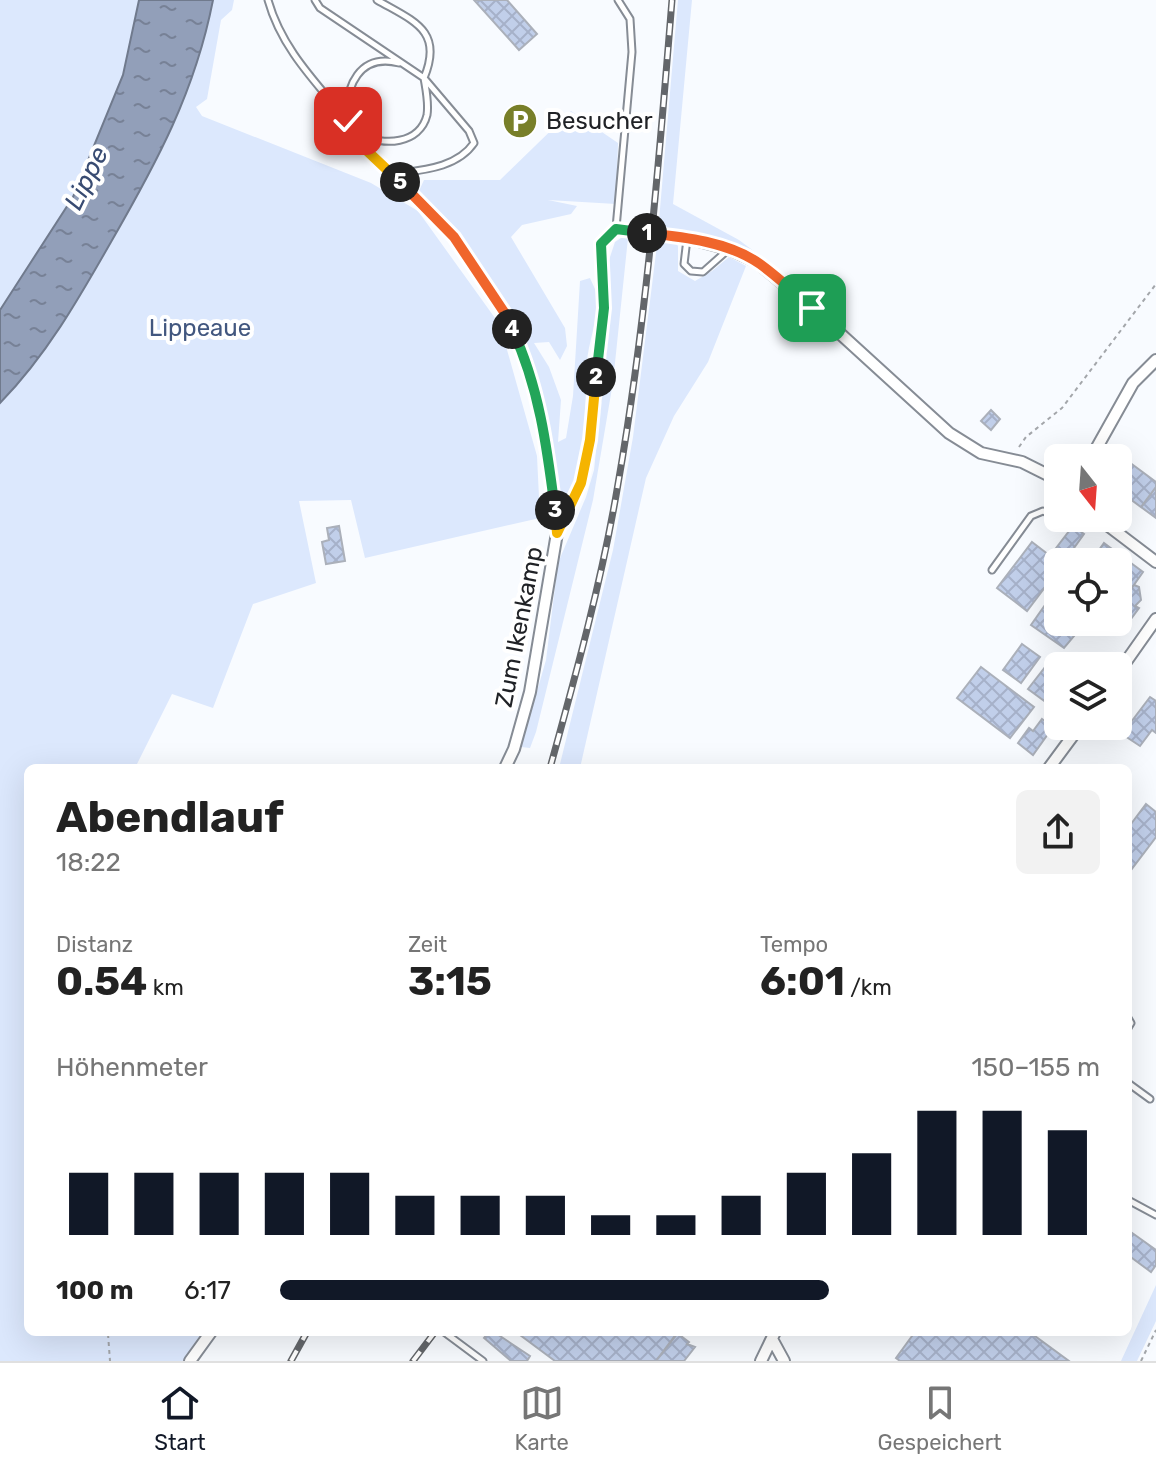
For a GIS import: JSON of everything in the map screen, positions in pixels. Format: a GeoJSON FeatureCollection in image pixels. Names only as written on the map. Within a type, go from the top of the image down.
{"type":"FeatureCollection","features":[{"type":"Feature","properties":{"kind":"street"},"geometry":{"type":"LineString","coordinates":[[622,230],[687,238],[729,249],[757,262],[949,433],[981,453],[1022,462],[1044,473]]}},
{"type":"Feature","properties":{"kind":"street","name":"Zum Ikenkamp"},"geometry":{"type":"LineString","coordinates":[[507,764],[530,692],[557,533],[581,483],[590,440],[604,308],[601,244],[622,230]]}},
{"type":"Feature","properties":{"kind":"street"},"geometry":{"type":"LineString","coordinates":[[1099,444],[1133,383],[1156,360]]}},
{"type":"Feature","properties":{"kind":"street"},"geometry":{"type":"LineString","coordinates":[[1116,532],[1156,562]]}},
{"type":"Feature","properties":{"kind":"street"},"geometry":{"type":"LineString","coordinates":[[1132,653],[1156,619]]}},
{"type":"Feature","properties":{"kind":"street"},"geometry":{"type":"LineString","coordinates":[[1052,764],[1070,740]]}},
{"type":"Feature","properties":{"kind":"street"},"geometry":{"type":"LineString","coordinates":[[190,1361],[208,1336]]}},
{"type":"Feature","properties":{"kind":"street"},"geometry":{"type":"LineString","coordinates":[[761,1361],[773,1336]]}},
{"type":"Feature","properties":{"kind":"street"},"geometry":{"type":"LineString","coordinates":[[773,1336],[784,1361]]}},
{"type":"Feature","properties":{"kind":"lane"},"geometry":{"type":"LineString","coordinates":[[268,0],[273,19],[298,64],[358,133],[363,147],[454,237],[504,312],[529,367],[542,418],[557,533]]}},
{"type":"Feature","properties":{"kind":"lane"},"geometry":{"type":"LineString","coordinates":[[315,0],[320,8],[424,78],[469,131],[474,143],[464,157],[431,168],[393,175]]}},
{"type":"Feature","properties":{"kind":"lane"},"geometry":{"type":"LineString","coordinates":[[358,133],[380,142],[399,141],[416,132],[426,117],[428,97],[424,78],[432,60],[423,27],[377,0]]}},
{"type":"Feature","properties":{"kind":"lane"},"geometry":{"type":"LineString","coordinates":[[618,0],[630,19],[632,52],[622,230]]}},
{"type":"Feature","properties":{"kind":"lane"},"geometry":{"type":"LineString","coordinates":[[348,121],[346,103],[351,84],[360,71],[374,62],[387,60],[404,65]]}},
{"type":"Feature","properties":{"kind":"lane"},"geometry":{"type":"LineString","coordinates":[[687,238],[684,264],[691,271],[703,272],[729,249]]}},
{"type":"Feature","properties":{"kind":"lane"},"geometry":{"type":"LineString","coordinates":[[992,570],[1031,516],[1044,511]]}},
{"type":"Feature","properties":{"kind":"lane"},"geometry":{"type":"LineString","coordinates":[[1132,1086],[1150,1099]]}},
{"type":"Feature","properties":{"kind":"lane"},"geometry":{"type":"LineString","coordinates":[[1132,1202],[1156,1215]]}},
{"type":"Feature","properties":{"kind":"lane"},"geometry":{"type":"LineString","coordinates":[[449,1336],[483,1361]]}},
{"type":"Feature","properties":{"kind":"path"},"geometry":{"type":"LineString","coordinates":[[1019,447],[1026,437],[1062,408],[1156,284]]}},
{"type":"Feature","properties":{"kind":"path"},"geometry":{"type":"LineString","coordinates":[[1141,1361],[1156,1330]]}},
{"type":"Feature","properties":{"kind":"path"},"geometry":{"type":"LineString","coordinates":[[108,1336],[110,1361]]}},
{"type":"Feature","properties":{"kind":"green space","name":"Lippeaue"},"geometry":{"type":"Polygon","coordinates":[[[0,0],[234,0],[232,10],[221,20],[207,99],[196,107],[202,116],[371,183],[418,211],[500,325],[537,456],[540,518],[365,558],[351,500],[299,501],[316,583],[253,604],[213,708],[172,694],[137,764],[24,764],[24,1336],[204,1336],[183,1361],[0,1361],[0,0]]]}},
{"type":"Feature","properties":{"kind":"green space"},"geometry":{"type":"Polygon","coordinates":[[[678,0],[692,0],[673,204],[739,240],[755,252],[752,254],[706,238],[658,232],[678,0]]]}},
{"type":"Feature","properties":{"kind":"green space"},"geometry":{"type":"Polygon","coordinates":[[[571,111],[618,143],[616,204],[548,200],[577,206],[571,214],[522,225],[511,237],[565,328],[567,346],[560,360],[549,342],[534,343],[549,367],[561,400],[558,442],[566,438],[573,396],[580,281],[590,278],[597,295],[587,362],[579,474],[574,487],[562,495],[554,485],[542,400],[519,335],[475,257],[419,191],[424,180],[500,180],[571,111]]]}},
{"type":"Feature","properties":{"kind":"green space"},"geometry":{"type":"Polygon","coordinates":[[[658,237],[674,241],[678,246],[678,271],[695,281],[729,257],[746,266],[708,362],[674,416],[646,478],[581,764],[560,764],[613,550],[633,437],[658,237]]]}},
{"type":"Feature","properties":{"kind":"green space"},"geometry":{"type":"Polygon","coordinates":[[[628,238],[613,382],[593,500],[536,732],[530,748],[521,747],[546,660],[558,563],[594,470],[611,304],[609,260],[615,242],[628,238]]]}},
{"type":"Feature","properties":{"kind":"green space"},"geometry":{"type":"Polygon","coordinates":[[[1156,1285],[1156,1321],[1137,1361],[1121,1361],[1156,1285]]]}},
{"type":"Feature","properties":{"kind":"water","name":"Lippe"},"geometry":{"type":"Polygon","coordinates":[[[139,0],[213,0],[196,65],[159,155],[99,264],[47,347],[0,403],[0,310],[73,197],[123,75],[139,0]]]}},
{"type":"Feature","properties":{"kind":"building"},"geometry":{"type":"Polygon","coordinates":[[[474,0],[507,0],[537,34],[519,50],[474,0]]]}},
{"type":"Feature","properties":{"kind":"building"},"geometry":{"type":"Polygon","coordinates":[[[991,410],[1000,419],[991,430],[981,421],[991,410]]]}},
{"type":"Feature","properties":{"kind":"building"},"geometry":{"type":"Polygon","coordinates":[[[1132,464],[1156,482],[1156,487],[1141,507],[1132,500],[1132,464]]]}},
{"type":"Feature","properties":{"kind":"building"},"geometry":{"type":"Polygon","coordinates":[[[1156,487],[1156,518],[1141,507],[1156,487]]]}},
{"type":"Feature","properties":{"kind":"building"},"geometry":{"type":"Polygon","coordinates":[[[339,526],[345,561],[326,564],[322,542],[329,540],[327,528],[339,526]]]}},
{"type":"Feature","properties":{"kind":"building"},"geometry":{"type":"Polygon","coordinates":[[[1068,532],[1084,534],[1074,548],[1056,548],[1068,532]]]}},
{"type":"Feature","properties":{"kind":"building"},"geometry":{"type":"Polygon","coordinates":[[[1032,542],[1044,551],[1044,589],[1027,611],[997,588],[1032,542]]]}},
{"type":"Feature","properties":{"kind":"building"},"geometry":{"type":"Polygon","coordinates":[[[1132,564],[1143,572],[1132,588],[1132,564]]]}},
{"type":"Feature","properties":{"kind":"building"},"geometry":{"type":"Polygon","coordinates":[[[1134,585],[1139,587],[1141,600],[1135,606],[1139,608],[1132,618],[1134,585]]]}},
{"type":"Feature","properties":{"kind":"building"},"geometry":{"type":"Polygon","coordinates":[[[1044,607],[1044,634],[1031,625],[1044,607]]]}},
{"type":"Feature","properties":{"kind":"building"},"geometry":{"type":"Polygon","coordinates":[[[1047,636],[1074,636],[1064,648],[1047,636]]]}},
{"type":"Feature","properties":{"kind":"building"},"geometry":{"type":"Polygon","coordinates":[[[1022,644],[1040,657],[1021,683],[1003,670],[1022,644]]]}},
{"type":"Feature","properties":{"kind":"building"},"geometry":{"type":"Polygon","coordinates":[[[981,667],[1034,707],[1010,738],[957,698],[981,667]]]}},
{"type":"Feature","properties":{"kind":"building"},"geometry":{"type":"Polygon","coordinates":[[[1044,669],[1044,701],[1028,689],[1044,669]]]}},
{"type":"Feature","properties":{"kind":"building"},"geometry":{"type":"Polygon","coordinates":[[[1150,697],[1156,701],[1156,733],[1152,730],[1140,746],[1131,740],[1132,721],[1150,697]]]}},
{"type":"Feature","properties":{"kind":"building"},"geometry":{"type":"Polygon","coordinates":[[[1042,719],[1044,720],[1044,740],[1033,755],[1018,743],[1029,728],[1033,731],[1042,719]]]}},
{"type":"Feature","properties":{"kind":"building"},"geometry":{"type":"Polygon","coordinates":[[[1146,804],[1156,812],[1156,837],[1132,869],[1132,823],[1146,804]]]}},
{"type":"Feature","properties":{"kind":"building"},"geometry":{"type":"Polygon","coordinates":[[[1132,1233],[1156,1250],[1156,1265],[1151,1272],[1132,1258],[1132,1233]]]}},
{"type":"Feature","properties":{"kind":"building"},"geometry":{"type":"Polygon","coordinates":[[[500,1336],[530,1356],[527,1361],[511,1361],[484,1338],[500,1336]]]}},
{"type":"Feature","properties":{"kind":"building"},"geometry":{"type":"Polygon","coordinates":[[[521,1336],[675,1336],[656,1361],[555,1361],[521,1336]]]}},
{"type":"Feature","properties":{"kind":"building"},"geometry":{"type":"Polygon","coordinates":[[[675,1336],[681,1336],[689,1342],[687,1344],[695,1347],[684,1361],[656,1361],[675,1336]]]}},
{"type":"Feature","properties":{"kind":"building"},"geometry":{"type":"Polygon","coordinates":[[[912,1336],[1035,1336],[1069,1361],[900,1361],[896,1358],[912,1336]]]}},
{"type":"Feature","properties":{"kind":"railway"},"geometry":{"type":"LineString","coordinates":[[551,764],[596,591],[628,424],[651,243],[672,0]]}},
{"type":"Feature","properties":{"kind":"railway"},"geometry":{"type":"LineString","coordinates":[[291,1361],[305,1336]]}},
{"type":"Feature","properties":{"kind":"railway"},"geometry":{"type":"LineString","coordinates":[[413,1361],[432,1336]]}},
{"type":"Feature","properties":{"kind":"place","name":"Besucher"},"geometry":{"type":"Point","coordinates":[520,121]}},
{"type":"Feature","properties":{"kind":"route"},"geometry":{"type":"LineString","coordinates":[[348,121],[358,133],[363,147],[454,237],[504,312],[529,367],[542,418],[557,533],[576,499],[590,440],[604,308],[601,244],[608,236],[616,229],[687,238],[729,249],[757,262],[812,308]]}}]}
